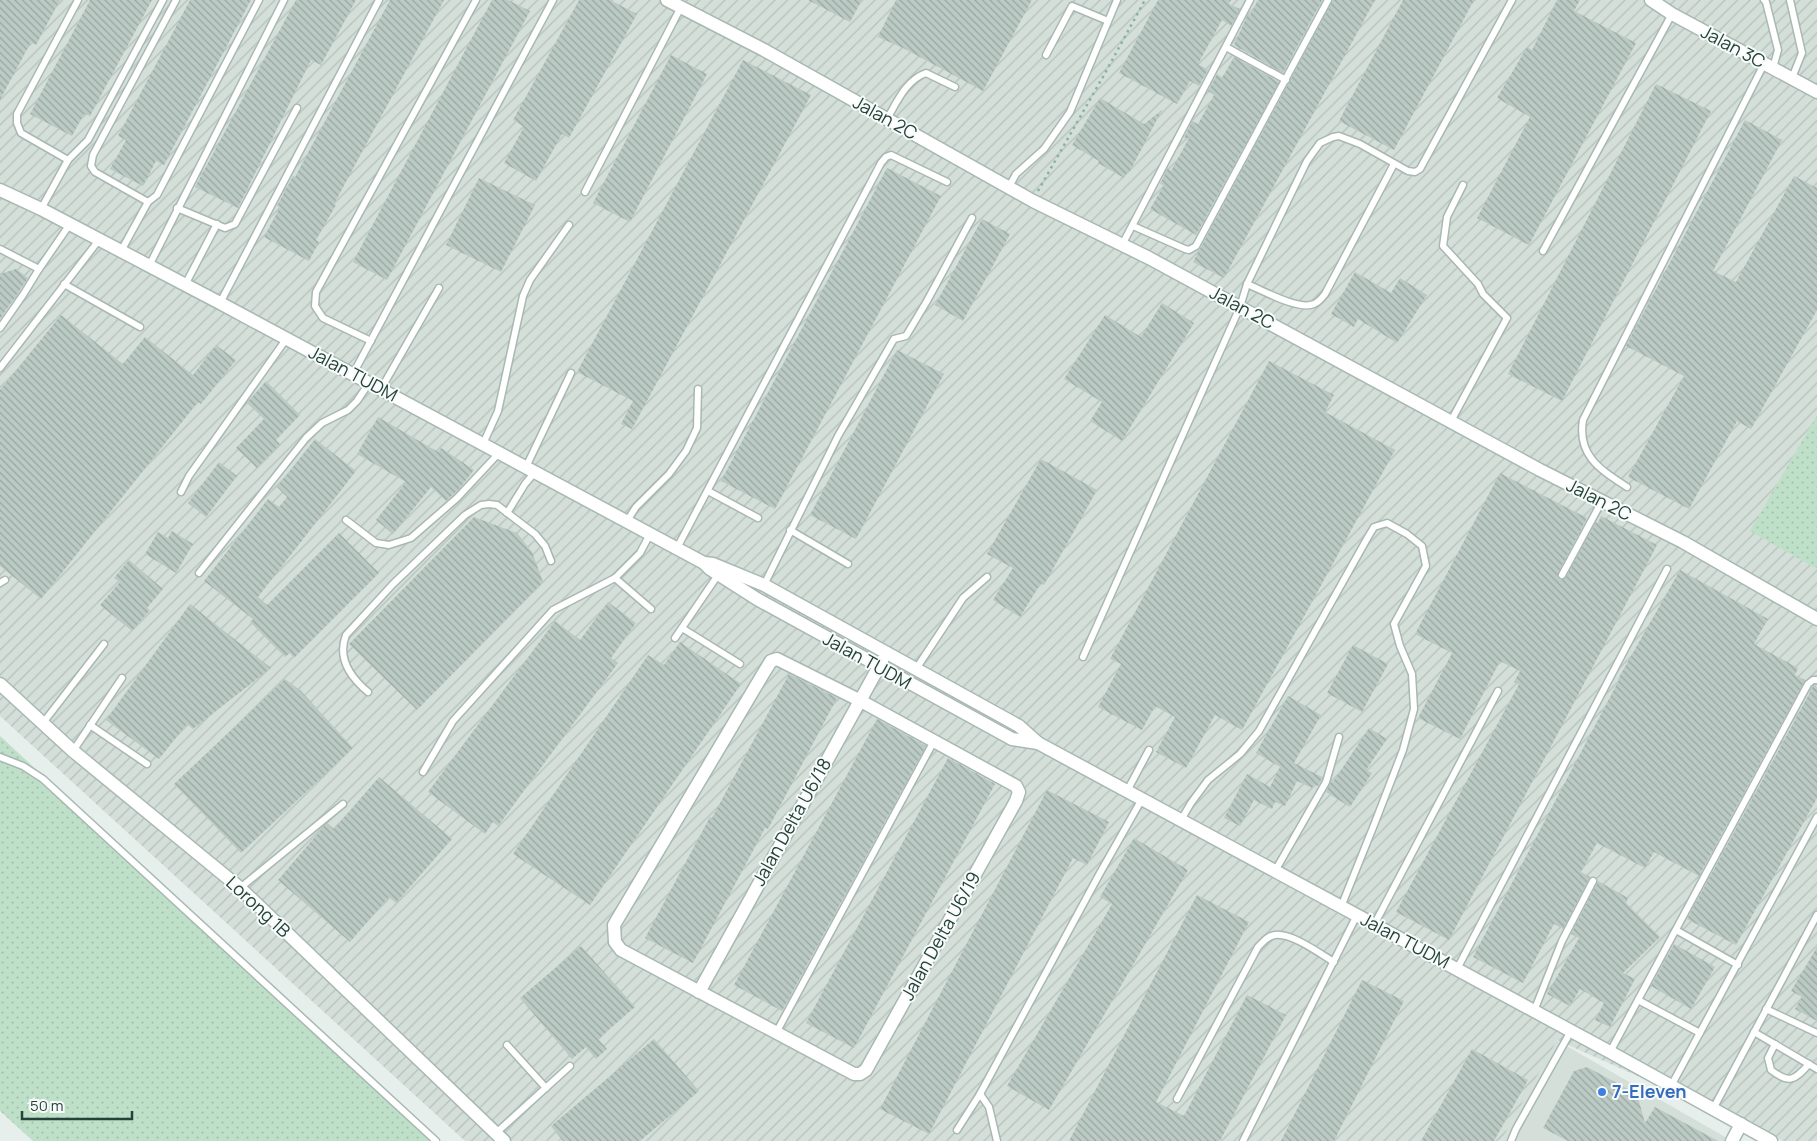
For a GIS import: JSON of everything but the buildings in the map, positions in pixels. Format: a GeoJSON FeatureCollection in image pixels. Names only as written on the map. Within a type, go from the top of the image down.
{"type":"FeatureCollection","features":[{"type":"Feature","properties":{"kind":"street","name":"Jalan 2C"},"geometry":{"type":"LineString","coordinates":[[667,0],[764,50],[1032,200],[1122,245],[1602,501],[1683,542],[1817,618]]}},
{"type":"Feature","properties":{"kind":"street","name":"Jalan 3C"},"geometry":{"type":"LineString","coordinates":[[1650,0],[1672,14],[1817,92]]}},
{"type":"Feature","properties":{"kind":"street","name":"Jalan TUDM"},"geometry":{"type":"LineString","coordinates":[[0,190],[41,209],[287,338],[677,548],[704,563],[718,575],[757,599],[1012,739],[1038,743]]}},
{"type":"Feature","properties":{"kind":"street","name":"Jalan TUDM"},"geometry":{"type":"LineString","coordinates":[[704,563],[714,564],[764,585],[1019,726],[1038,743],[1771,1141]]}},
{"type":"Feature","properties":{"kind":"street","name":"Jalan Delta U6/18"},"geometry":{"type":"LineString","coordinates":[[699,992],[859,700],[887,653]]}},
{"type":"Feature","properties":{"kind":"street"},"geometry":{"type":"LineString","coordinates":[[776,1033],[621,950],[615,942],[614,925],[771,661],[777,659],[859,700],[934,741]]}},
{"type":"Feature","properties":{"kind":"street","name":"Lorong 1B"},"geometry":{"type":"LineString","coordinates":[[0,684],[73,751],[240,888],[500,1137]]}},
{"type":"Feature","properties":{"kind":"street","name":"Jalan Delta U6/19"},"geometry":{"type":"LineString","coordinates":[[776,1033],[854,1074],[860,1074],[866,1070],[1016,801],[1019,792],[1016,786],[934,741]]}},
{"type":"Feature","properties":{"kind":"street"},"geometry":{"type":"LineString","coordinates":[[1732,1141],[1741,1124]]}},
{"type":"Feature","properties":{"kind":"lane"},"geometry":{"type":"LineString","coordinates":[[68,160],[21,133],[17,122],[17,114],[78,0]]}},
{"type":"Feature","properties":{"kind":"lane"},"geometry":{"type":"LineString","coordinates":[[41,209],[68,160],[88,140],[163,0]]}},
{"type":"Feature","properties":{"kind":"lane"},"geometry":{"type":"LineString","coordinates":[[148,202],[110,182],[95,172],[91,166],[94,154],[176,0]]}},
{"type":"Feature","properties":{"kind":"lane"},"geometry":{"type":"LineString","coordinates":[[121,251],[148,202],[157,195],[259,0]]}},
{"type":"Feature","properties":{"kind":"lane"},"geometry":{"type":"LineString","coordinates":[[149,266],[284,0]]}},
{"type":"Feature","properties":{"kind":"lane"},"geometry":{"type":"LineString","coordinates":[[220,303],[378,0]]}},
{"type":"Feature","properties":{"kind":"lane"},"geometry":{"type":"LineString","coordinates":[[371,341],[323,318],[315,306],[316,292],[476,0]]}},
{"type":"Feature","properties":{"kind":"lane"},"geometry":{"type":"LineString","coordinates":[[353,374],[553,0]]}},
{"type":"Feature","properties":{"kind":"lane"},"geometry":{"type":"LineString","coordinates":[[1009,187],[1016,174],[1044,149],[1070,112],[1117,0]]}},
{"type":"Feature","properties":{"kind":"lane"},"geometry":{"type":"LineString","coordinates":[[1122,245],[1250,0]]}},
{"type":"Feature","properties":{"kind":"lane"},"geometry":{"type":"LineString","coordinates":[[1133,226],[1185,249],[1189,250],[1196,246],[1328,0]]}},
{"type":"Feature","properties":{"kind":"lane"},"geometry":{"type":"LineString","coordinates":[[1083,657],[1240,307],[1247,284],[1307,161],[1320,143],[1339,136],[1360,144],[1408,171],[1415,172],[1420,169],[1512,0]]}},
{"type":"Feature","properties":{"kind":"lane"},"geometry":{"type":"LineString","coordinates":[[1790,0],[1802,53],[1792,78]]}},
{"type":"Feature","properties":{"kind":"lane"},"geometry":{"type":"LineString","coordinates":[[1626,487],[1599,469],[1586,452],[1583,440],[1583,420],[1778,50],[1766,1]]}},
{"type":"Feature","properties":{"kind":"lane"},"geometry":{"type":"LineString","coordinates":[[1046,55],[1072,6],[1108,21]]}},
{"type":"Feature","properties":{"kind":"lane"},"geometry":{"type":"LineString","coordinates":[[585,192],[681,7]]}},
{"type":"Feature","properties":{"kind":"lane"},"geometry":{"type":"LineString","coordinates":[[1543,251],[1672,14]]}},
{"type":"Feature","properties":{"kind":"lane"},"geometry":{"type":"LineString","coordinates":[[1226,47],[1286,80]]}},
{"type":"Feature","properties":{"kind":"lane"},"geometry":{"type":"LineString","coordinates":[[887,119],[904,89],[916,76],[926,73],[956,87]]}},
{"type":"Feature","properties":{"kind":"lane"},"geometry":{"type":"LineString","coordinates":[[177,208],[225,228],[235,224],[297,108]]}},
{"type":"Feature","properties":{"kind":"lane"},"geometry":{"type":"LineString","coordinates":[[677,548],[881,163],[890,155],[948,182]]}},
{"type":"Feature","properties":{"kind":"lane"},"geometry":{"type":"LineString","coordinates":[[1247,284],[1300,306],[1312,305],[1319,301],[1325,294],[1394,164]]}},
{"type":"Feature","properties":{"kind":"lane"},"geometry":{"type":"LineString","coordinates":[[1451,421],[1507,318],[1484,294],[1462,265],[1443,246],[1447,218],[1463,185]]}},
{"type":"Feature","properties":{"kind":"lane"},"geometry":{"type":"LineString","coordinates":[[764,585],[838,436],[894,339],[906,336],[928,301],[972,218]]}},
{"type":"Feature","properties":{"kind":"lane"},"geometry":{"type":"LineString","coordinates":[[0,328],[70,224]]}},
{"type":"Feature","properties":{"kind":"lane"},"geometry":{"type":"LineString","coordinates":[[185,285],[217,224]]}},
{"type":"Feature","properties":{"kind":"lane"},"geometry":{"type":"LineString","coordinates":[[483,444],[498,411],[523,296],[530,280],[568,225]]}},
{"type":"Feature","properties":{"kind":"lane"},"geometry":{"type":"LineString","coordinates":[[0,368],[99,240]]}},
{"type":"Feature","properties":{"kind":"lane"},"geometry":{"type":"LineString","coordinates":[[0,249],[39,269]]}},
{"type":"Feature","properties":{"kind":"lane"},"geometry":{"type":"LineString","coordinates":[[64,284],[140,327]]}},
{"type":"Feature","properties":{"kind":"lane"},"geometry":{"type":"LineString","coordinates":[[381,389],[438,288]]}},
{"type":"Feature","properties":{"kind":"lane"},"geometry":{"type":"LineString","coordinates":[[182,492],[190,476],[287,338]]}},
{"type":"Feature","properties":{"kind":"lane"},"geometry":{"type":"LineString","coordinates":[[507,512],[525,484],[571,373]]}},
{"type":"Feature","properties":{"kind":"lane"},"geometry":{"type":"LineString","coordinates":[[199,573],[306,438],[322,423],[348,410],[357,402],[369,383]]}},
{"type":"Feature","properties":{"kind":"lane"},"geometry":{"type":"LineString","coordinates":[[627,521],[636,507],[669,474],[686,451],[697,428],[698,389]]}},
{"type":"Feature","properties":{"kind":"lane"},"geometry":{"type":"LineString","coordinates":[[346,520],[376,543],[388,545],[410,538],[457,498],[499,453]]}},
{"type":"Feature","properties":{"kind":"lane"},"geometry":{"type":"LineString","coordinates":[[708,491],[758,518]]}},
{"type":"Feature","properties":{"kind":"lane"},"geometry":{"type":"LineString","coordinates":[[1562,575],[1602,501]]}},
{"type":"Feature","properties":{"kind":"lane"},"geometry":{"type":"LineString","coordinates":[[368,692],[349,674],[342,645],[346,635],[393,584],[465,515],[481,505],[497,505],[535,534],[545,546],[551,561]]}},
{"type":"Feature","properties":{"kind":"lane"},"geometry":{"type":"LineString","coordinates":[[1181,820],[1208,780],[1240,754],[1259,731],[1368,536],[1374,528],[1387,523],[1407,534],[1422,546],[1426,566],[1394,624],[1400,646],[1412,674],[1414,709],[1403,750],[1341,906]]}},
{"type":"Feature","properties":{"kind":"lane"},"geometry":{"type":"LineString","coordinates":[[790,530],[848,564]]}},
{"type":"Feature","properties":{"kind":"lane"},"geometry":{"type":"LineString","coordinates":[[423,772],[452,721],[553,610],[616,578],[640,553],[650,534]]}},
{"type":"Feature","properties":{"kind":"lane"},"geometry":{"type":"LineString","coordinates":[[1457,969],[1667,569]]}},
{"type":"Feature","properties":{"kind":"lane"},"geometry":{"type":"LineString","coordinates":[[675,638],[718,575]]}},
{"type":"Feature","properties":{"kind":"lane"},"geometry":{"type":"LineString","coordinates":[[916,669],[963,598],[987,577]]}},
{"type":"Feature","properties":{"kind":"lane"},"geometry":{"type":"LineString","coordinates":[[616,578],[651,609]]}},
{"type":"Feature","properties":{"kind":"lane"},"geometry":{"type":"LineString","coordinates":[[682,628],[740,664]]}},
{"type":"Feature","properties":{"kind":"lane"},"geometry":{"type":"LineString","coordinates":[[43,723],[104,644]]}},
{"type":"Feature","properties":{"kind":"lane"},"geometry":{"type":"LineString","coordinates":[[73,751],[122,678]]}},
{"type":"Feature","properties":{"kind":"lane"},"geometry":{"type":"LineString","coordinates":[[1610,1052],[1808,684],[1813,680],[1817,680]]}},
{"type":"Feature","properties":{"kind":"lane"},"geometry":{"type":"LineString","coordinates":[[1374,925],[1498,691]]}},
{"type":"Feature","properties":{"kind":"lane"},"geometry":{"type":"LineString","coordinates":[[90,725],[147,764]]}},
{"type":"Feature","properties":{"kind":"lane"},"geometry":{"type":"LineString","coordinates":[[1275,871],[1326,782],[1339,737]]}},
{"type":"Feature","properties":{"kind":"lane"},"geometry":{"type":"LineString","coordinates":[[776,1033],[934,741]]}},
{"type":"Feature","properties":{"kind":"lane"},"geometry":{"type":"LineString","coordinates":[[1127,791],[1149,750]]}},
{"type":"Feature","properties":{"kind":"lane"},"geometry":{"type":"LineString","coordinates":[[0,757],[23,766],[43,779],[436,1141]]}},
{"type":"Feature","properties":{"kind":"lane"},"geometry":{"type":"LineString","coordinates":[[957,1130],[980,1094],[1142,798]]}},
{"type":"Feature","properties":{"kind":"lane"},"geometry":{"type":"LineString","coordinates":[[240,888],[343,804]]}},
{"type":"Feature","properties":{"kind":"lane"},"geometry":{"type":"LineString","coordinates":[[1671,1086],[1817,817]]}},
{"type":"Feature","properties":{"kind":"lane"},"geometry":{"type":"LineString","coordinates":[[1534,1011],[1562,941],[1593,881]]}},
{"type":"Feature","properties":{"kind":"lane"},"geometry":{"type":"LineString","coordinates":[[1243,1141],[1357,915]]}},
{"type":"Feature","properties":{"kind":"lane"},"geometry":{"type":"LineString","coordinates":[[1713,1109],[1817,915]]}},
{"type":"Feature","properties":{"kind":"lane"},"geometry":{"type":"LineString","coordinates":[[1676,930],[1738,965]]}},
{"type":"Feature","properties":{"kind":"lane"},"geometry":{"type":"LineString","coordinates":[[1177,1099],[1258,947],[1267,938],[1274,935],[1293,939],[1334,962]]}},
{"type":"Feature","properties":{"kind":"lane"},"geometry":{"type":"LineString","coordinates":[[1638,1000],[1700,1033]]}},
{"type":"Feature","properties":{"kind":"lane"},"geometry":{"type":"LineString","coordinates":[[1766,1009],[1817,1033]]}},
{"type":"Feature","properties":{"kind":"lane"},"geometry":{"type":"LineString","coordinates":[[1511,1141],[1571,1031]]}},
{"type":"Feature","properties":{"kind":"lane"},"geometry":{"type":"LineString","coordinates":[[1754,1032],[1817,1069]]}},
{"type":"Feature","properties":{"kind":"lane"},"geometry":{"type":"LineString","coordinates":[[1775,1044],[1768,1058],[1771,1070],[1781,1078],[1791,1080],[1798,1077],[1809,1064]]}},
{"type":"Feature","properties":{"kind":"lane"},"geometry":{"type":"LineString","coordinates":[[506,1045],[546,1088]]}},
{"type":"Feature","properties":{"kind":"lane"},"geometry":{"type":"LineString","coordinates":[[500,1137],[546,1088],[570,1066]]}},
{"type":"Feature","properties":{"kind":"lane"},"geometry":{"type":"LineString","coordinates":[[980,1094],[989,1107],[997,1141]]}},
{"type":"Feature","properties":{"kind":"path"},"geometry":{"type":"LineString","coordinates":[[1032,200],[1145,0]]}},
{"type":"Feature","properties":{"kind":"shaded area"},"geometry":{"type":"Polygon","coordinates":[[[0,0],[1817,0],[1817,1141],[1783,1141],[1557,1040],[1501,1141],[465,1141],[0,716],[0,0]]]}},
{"type":"Feature","properties":{"kind":"shaded area"},"geometry":{"type":"Polygon","coordinates":[[[1556,1040],[1732,1141],[1501,1141],[1556,1040]]]}},
{"type":"Feature","properties":{"kind":"green space"},"geometry":{"type":"Polygon","coordinates":[[[1817,415],[1817,569],[1750,531],[1817,415]]]}},
{"type":"Feature","properties":{"kind":"green space"},"geometry":{"type":"Polygon","coordinates":[[[0,736],[438,1141],[33,1141],[0,1111],[0,736]]]}},
{"type":"Feature","properties":{"kind":"place","name":"7-Eleven"},"geometry":{"type":"Point","coordinates":[1602,1092]}}]}
